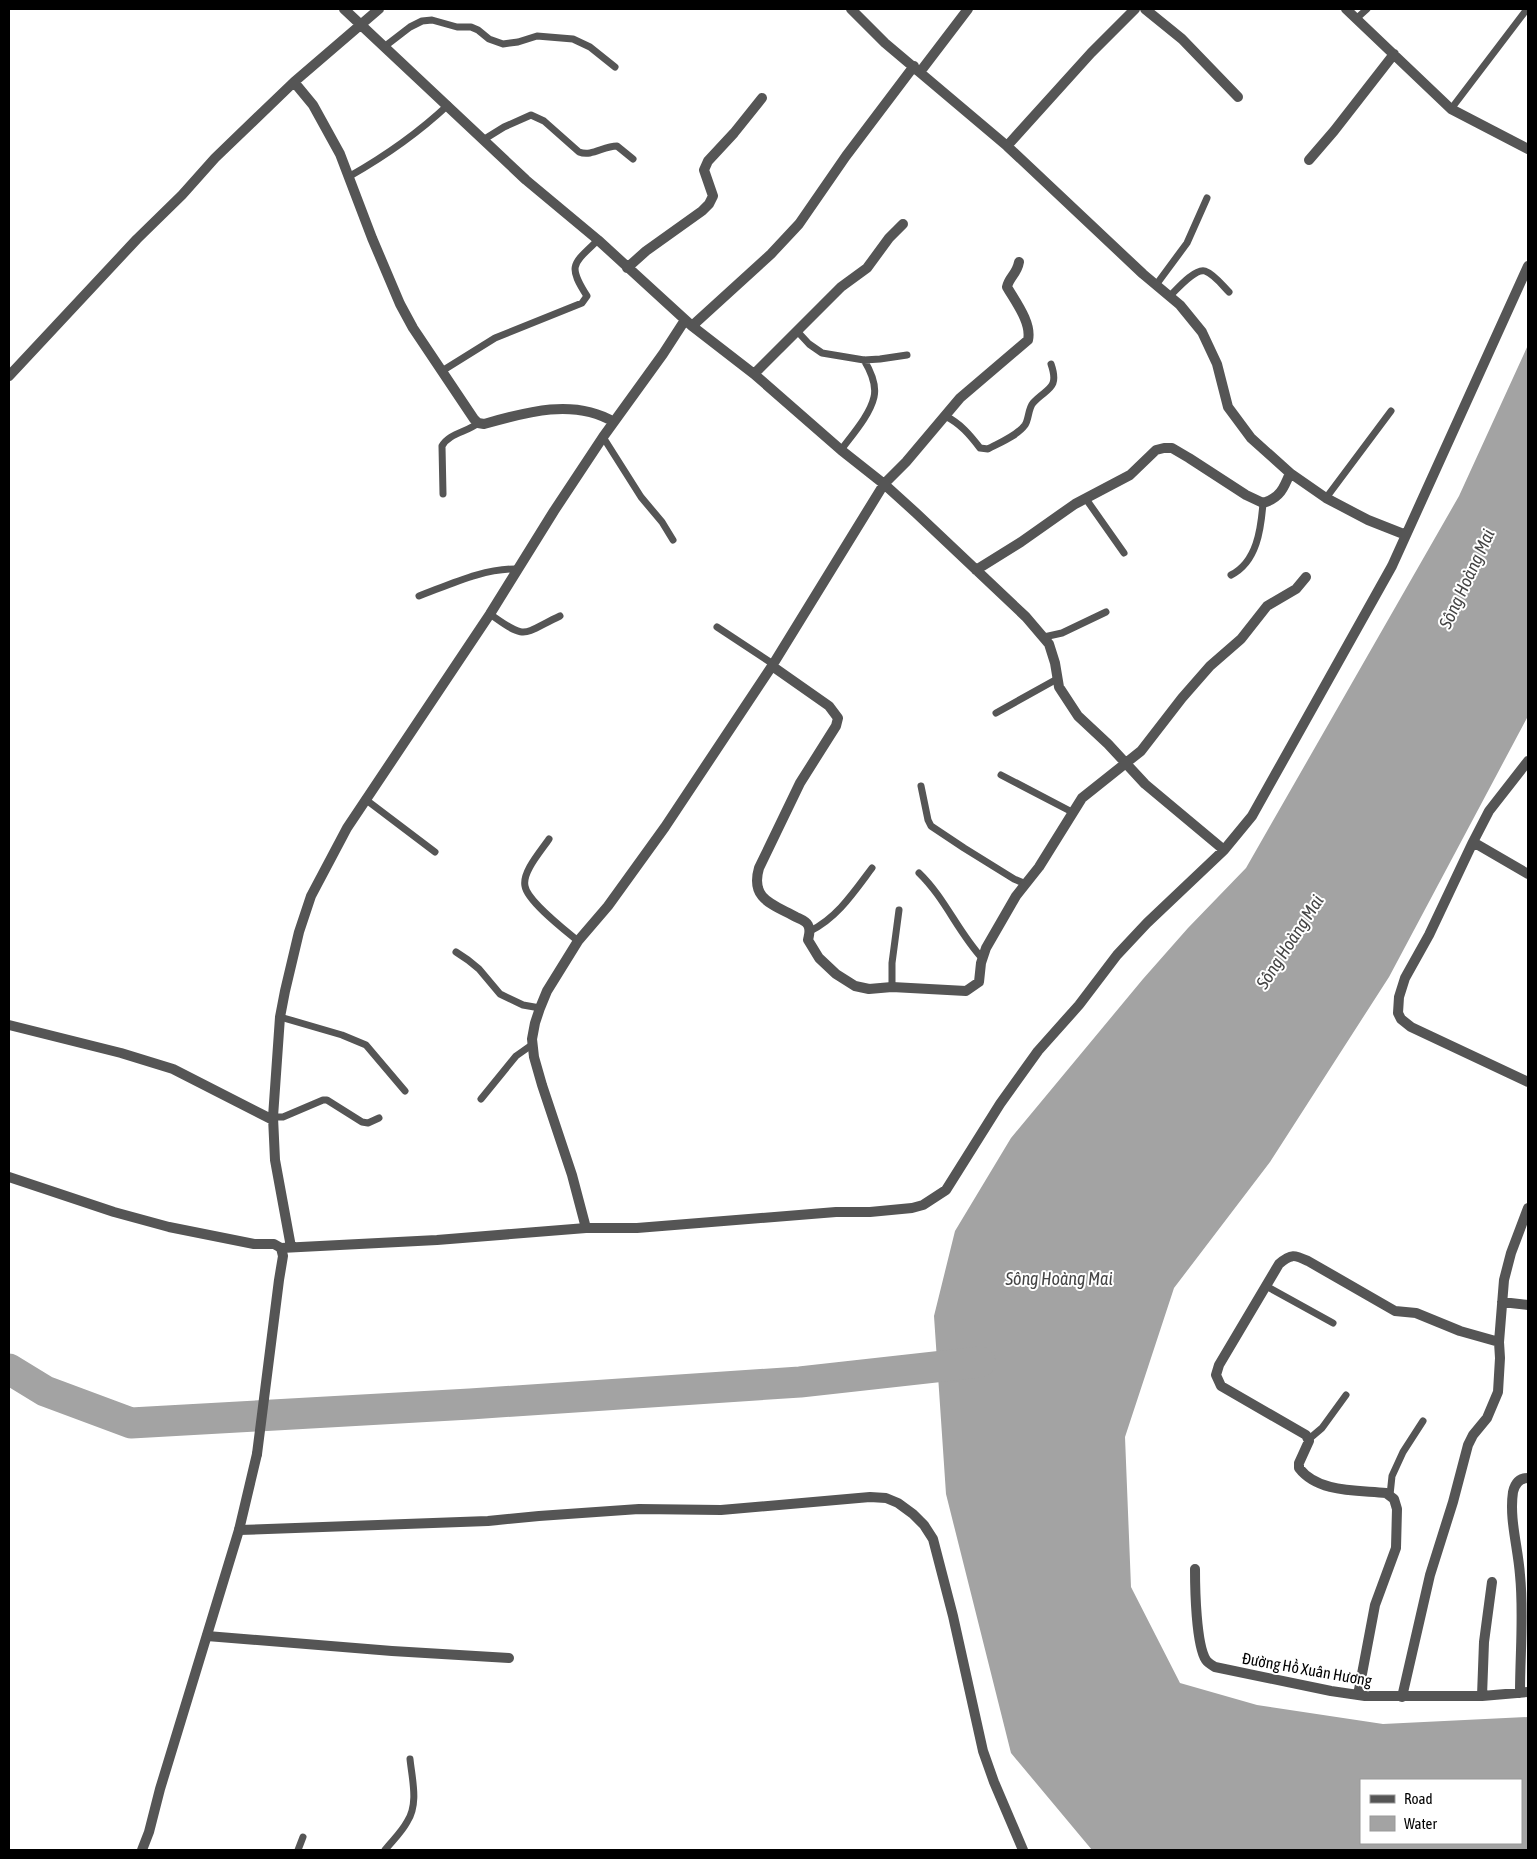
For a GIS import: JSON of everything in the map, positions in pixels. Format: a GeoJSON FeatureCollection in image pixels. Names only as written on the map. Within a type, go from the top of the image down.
{"type":"FeatureCollection","features":[{"type":"Feature","properties":{"kind":"street"},"geometry":{"type":"LineString","coordinates":[[344,9],[562,212],[598,240],[689,323],[754,374],[841,450],[884,484],[1026,617],[1044,637],[1052,651],[1059,687],[1074,711],[1145,784],[1224,850]]}},
{"type":"Feature","properties":{"kind":"street"},"geometry":{"type":"LineString","coordinates":[[9,376],[215,158],[294,82],[379,9]]}},
{"type":"Feature","properties":{"kind":"street"},"geometry":{"type":"LineString","coordinates":[[851,9],[885,42],[1007,146],[1078,211],[1122,255],[1170,296],[1193,320],[1202,332],[1217,364],[1225,400],[1232,414],[1251,438],[1290,472],[1326,498],[1368,520],[1406,535]]}},
{"type":"Feature","properties":{"kind":"street"},"geometry":{"type":"LineString","coordinates":[[142,1850],[239,1530],[257,1454],[278,1280],[286,1247],[275,1160],[273,1119],[280,1017],[290,964],[311,896],[347,828],[490,614],[554,511],[663,354],[689,323],[772,254],[799,224],[846,156],[968,9]]}},
{"type":"Feature","properties":{"kind":"street"},"geometry":{"type":"LineString","coordinates":[[1007,146],[1091,53],[1135,9]]}},
{"type":"Feature","properties":{"kind":"street"},"geometry":{"type":"LineString","coordinates":[[1145,9],[1182,39],[1238,97]]}},
{"type":"Feature","properties":{"kind":"street"},"geometry":{"type":"LineString","coordinates":[[1346,9],[1451,109],[1528,149]]}},
{"type":"Feature","properties":{"kind":"street"},"geometry":{"type":"LineString","coordinates":[[1309,160],[1394,54]]}},
{"type":"Feature","properties":{"kind":"street"},"geometry":{"type":"LineString","coordinates":[[294,82],[313,105],[328,128],[350,176],[372,238],[412,328],[474,419],[478,423],[484,424],[522,414],[575,410],[591,412],[614,422]]}},
{"type":"Feature","properties":{"kind":"street"},"geometry":{"type":"LineString","coordinates":[[628,268],[709,204],[713,196],[704,170],[708,161],[734,133],[762,98]]}},
{"type":"Feature","properties":{"kind":"street"},"geometry":{"type":"LineString","coordinates":[[754,374],[842,287],[868,268],[889,238],[903,224]]}},
{"type":"Feature","properties":{"kind":"street"},"geometry":{"type":"LineString","coordinates":[[586,1228],[572,1175],[534,1057],[535,1023],[547,991],[578,941],[608,906],[665,827],[772,665],[884,484],[906,462],[970,387],[1028,340],[1027,326],[1007,287],[1018,270],[1018,262]]}},
{"type":"Feature","properties":{"kind":"street"},"geometry":{"type":"LineString","coordinates":[[9,1177],[114,1212],[169,1227],[254,1244],[274,1244],[286,1247],[437,1240],[586,1228],[637,1228],[836,1212],[870,1212],[912,1208],[922,1205],[946,1190],[1000,1104],[1038,1051],[1078,1005],[1117,955],[1147,923],[1224,850],[1252,816],[1392,566],[1528,266]]}},
{"type":"Feature","properties":{"kind":"street"},"geometry":{"type":"LineString","coordinates":[[976,570],[1021,542],[1075,504],[1130,475],[1156,450],[1172,448],[1246,496],[1263,503],[1277,498],[1283,491],[1290,472]]}},
{"type":"Feature","properties":{"kind":"street"},"geometry":{"type":"LineString","coordinates":[[772,665],[829,706],[838,718],[836,726],[800,783],[759,868],[755,880],[760,896],[804,921],[809,926],[808,940],[819,958],[836,974],[855,986],[966,991],[979,982],[982,958],[986,948],[1016,896],[1039,868],[1082,798],[1141,751],[1164,720],[1224,652],[1241,639],[1268,606],[1296,589],[1306,577]]}},
{"type":"Feature","properties":{"kind":"street"},"geometry":{"type":"LineString","coordinates":[[1527,767],[1490,811],[1473,842],[1437,918],[1405,978],[1399,997],[1398,1012],[1401,1020],[1411,1028],[1528,1082]]}},
{"type":"Feature","properties":{"kind":"street"},"geometry":{"type":"LineString","coordinates":[[1473,842],[1528,874]]}},
{"type":"Feature","properties":{"kind":"street"},"geometry":{"type":"LineString","coordinates":[[9,1025],[121,1053],[173,1069],[273,1119]]}},
{"type":"Feature","properties":{"kind":"street"},"geometry":{"type":"LineString","coordinates":[[1402,1697],[1430,1575],[1454,1502],[1468,1445],[1473,1435],[1487,1418],[1498,1392],[1499,1342],[1504,1280],[1511,1253],[1528,1208]]}},
{"type":"Feature","properties":{"kind":"street"},"geometry":{"type":"LineString","coordinates":[[1358,1695],[1375,1605],[1396,1548],[1396,1503],[1390,1495],[1344,1489],[1311,1480],[1299,1468],[1299,1463],[1308,1445],[1309,1439],[1306,1435],[1221,1386],[1216,1375],[1219,1365],[1279,1264],[1286,1257],[1294,1255],[1308,1260],[1395,1311],[1416,1313],[1460,1331],[1499,1342]]}},
{"type":"Feature","properties":{"kind":"street"},"geometry":{"type":"LineString","coordinates":[[1502,1302],[1528,1304]]}},
{"type":"Feature","properties":{"kind":"street"},"geometry":{"type":"LineString","coordinates":[[1524,1693],[1522,1602],[1512,1509],[1514,1489],[1518,1481],[1522,1478],[1528,1478]]}},
{"type":"Feature","properties":{"kind":"street"},"geometry":{"type":"LineString","coordinates":[[239,1530],[488,1521],[639,1510],[720,1510],[870,1497],[886,1498],[898,1503],[913,1514],[924,1525],[933,1539],[954,1616],[984,1751],[994,1782],[1023,1850]]}},
{"type":"Feature","properties":{"kind":"street","name":"Đường Hồ Xuân Hương"},"geometry":{"type":"LineString","coordinates":[[1195,1569],[1201,1646],[1205,1659],[1224,1670],[1358,1695],[1402,1697],[1482,1696],[1524,1693]]}},
{"type":"Feature","properties":{"kind":"street"},"geometry":{"type":"LineString","coordinates":[[1482,1696],[1484,1642],[1492,1582]]}},
{"type":"Feature","properties":{"kind":"street"},"geometry":{"type":"LineString","coordinates":[[207,1636],[392,1651],[509,1658]]}},
{"type":"Feature","properties":{"kind":"lane"},"geometry":{"type":"LineString","coordinates":[[1357,18],[1367,9]]}},
{"type":"Feature","properties":{"kind":"lane"},"geometry":{"type":"LineString","coordinates":[[1451,109],[1527,9]]}},
{"type":"Feature","properties":{"kind":"lane"},"geometry":{"type":"LineString","coordinates":[[384,47],[410,27],[422,21],[432,20],[457,27],[471,27],[489,39],[503,44],[537,36],[573,39],[590,48],[615,67]]}},
{"type":"Feature","properties":{"kind":"lane"},"geometry":{"type":"LineString","coordinates":[[350,176],[382,158],[415,135],[448,105]]}},
{"type":"Feature","properties":{"kind":"lane"},"geometry":{"type":"LineString","coordinates":[[483,140],[504,127],[531,116],[544,121],[579,152],[586,154],[609,146],[617,146],[633,158]]}},
{"type":"Feature","properties":{"kind":"lane"},"geometry":{"type":"LineString","coordinates":[[1156,285],[1187,242],[1207,198]]}},
{"type":"Feature","properties":{"kind":"lane"},"geometry":{"type":"LineString","coordinates":[[442,371],[495,338],[582,303],[587,296],[574,273],[574,266],[580,257],[598,240]]}},
{"type":"Feature","properties":{"kind":"lane"},"geometry":{"type":"LineString","coordinates":[[1170,296],[1194,274],[1201,271],[1207,271],[1229,292]]}},
{"type":"Feature","properties":{"kind":"lane"},"geometry":{"type":"LineString","coordinates":[[797,331],[809,344],[822,353],[864,360],[907,355]]}},
{"type":"Feature","properties":{"kind":"lane"},"geometry":{"type":"LineString","coordinates":[[841,450],[863,420],[874,397],[874,386],[870,371],[864,360]]}},
{"type":"Feature","properties":{"kind":"lane"},"geometry":{"type":"LineString","coordinates":[[945,416],[954,420],[966,430],[980,448],[988,449],[1023,427],[1032,404],[1047,392],[1052,384],[1054,376],[1051,364]]}},
{"type":"Feature","properties":{"kind":"lane"},"geometry":{"type":"LineString","coordinates":[[1326,498],[1391,410]]}},
{"type":"Feature","properties":{"kind":"lane"},"geometry":{"type":"LineString","coordinates":[[443,494],[441,477],[442,446],[448,438],[472,428],[478,423]]}},
{"type":"Feature","properties":{"kind":"lane"},"geometry":{"type":"LineString","coordinates":[[603,438],[641,497],[662,522],[673,540]]}},
{"type":"Feature","properties":{"kind":"lane"},"geometry":{"type":"LineString","coordinates":[[1086,499],[1124,553]]}},
{"type":"Feature","properties":{"kind":"lane"},"geometry":{"type":"LineString","coordinates":[[1231,575],[1240,570],[1249,561],[1262,522],[1263,503]]}},
{"type":"Feature","properties":{"kind":"lane"},"geometry":{"type":"LineString","coordinates":[[419,596],[493,570],[518,569]]}},
{"type":"Feature","properties":{"kind":"lane"},"geometry":{"type":"LineString","coordinates":[[1044,637],[1062,633],[1106,612]]}},
{"type":"Feature","properties":{"kind":"lane"},"geometry":{"type":"LineString","coordinates":[[490,614],[520,633],[528,632],[560,616]]}},
{"type":"Feature","properties":{"kind":"lane"},"geometry":{"type":"LineString","coordinates":[[717,627],[772,665]]}},
{"type":"Feature","properties":{"kind":"lane"},"geometry":{"type":"LineString","coordinates":[[996,713],[1057,679]]}},
{"type":"Feature","properties":{"kind":"lane"},"geometry":{"type":"LineString","coordinates":[[1001,776],[1072,812]]}},
{"type":"Feature","properties":{"kind":"lane"},"geometry":{"type":"LineString","coordinates":[[921,786],[931,826],[1014,879],[1026,884]]}},
{"type":"Feature","properties":{"kind":"lane"},"geometry":{"type":"LineString","coordinates":[[366,799],[435,852]]}},
{"type":"Feature","properties":{"kind":"lane"},"geometry":{"type":"LineString","coordinates":[[549,839],[529,868],[524,885],[528,894],[538,906],[578,941]]}},
{"type":"Feature","properties":{"kind":"lane"},"geometry":{"type":"LineString","coordinates":[[810,931],[836,913],[872,868]]}},
{"type":"Feature","properties":{"kind":"lane"},"geometry":{"type":"LineString","coordinates":[[919,873],[935,890],[970,945],[982,958]]}},
{"type":"Feature","properties":{"kind":"lane"},"geometry":{"type":"LineString","coordinates":[[892,987],[892,963],[899,910]]}},
{"type":"Feature","properties":{"kind":"lane"},"geometry":{"type":"LineString","coordinates":[[456,952],[479,969],[500,994],[523,1005],[540,1008]]}},
{"type":"Feature","properties":{"kind":"lane"},"geometry":{"type":"LineString","coordinates":[[280,1017],[366,1045],[405,1091]]}},
{"type":"Feature","properties":{"kind":"lane"},"geometry":{"type":"LineString","coordinates":[[481,1099],[516,1056],[533,1044]]}},
{"type":"Feature","properties":{"kind":"lane"},"geometry":{"type":"LineString","coordinates":[[273,1119],[323,1100],[332,1101],[362,1122],[368,1123],[379,1118]]}},
{"type":"Feature","properties":{"kind":"lane"},"geometry":{"type":"LineString","coordinates":[[1266,1286],[1333,1323]]}},
{"type":"Feature","properties":{"kind":"lane"},"geometry":{"type":"LineString","coordinates":[[1309,1439],[1322,1428],[1346,1395]]}},
{"type":"Feature","properties":{"kind":"lane"},"geometry":{"type":"LineString","coordinates":[[1390,1495],[1392,1476],[1403,1452],[1423,1421]]}},
{"type":"Feature","properties":{"kind":"lane"},"geometry":{"type":"LineString","coordinates":[[385,1850],[399,1834],[412,1813],[414,1790],[410,1759]]}},
{"type":"Feature","properties":{"kind":"lane"},"geometry":{"type":"LineString","coordinates":[[298,1850],[304,1837]]}},
{"type":"Feature","properties":{"kind":"water","name":"Sông Hoàng Mai"},"geometry":{"type":"Polygon","coordinates":[[[1528,345],[1528,716],[1389,977],[1270,1162],[1174,1288],[1125,1437],[1131,1587],[1180,1683],[1257,1705],[1383,1724],[1528,1717],[1528,1850],[1092,1850],[1011,1753],[946,1494],[934,1316],[955,1231],[1011,1138],[1143,979],[1188,928],[1246,868],[1459,496],[1528,345]]]}},
{"type":"Feature","properties":{"kind":"waterway"},"geometry":{"type":"LineString","coordinates":[[9,1369],[45,1391],[131,1423],[470,1404],[800,1382],[980,1362]]}}]}
